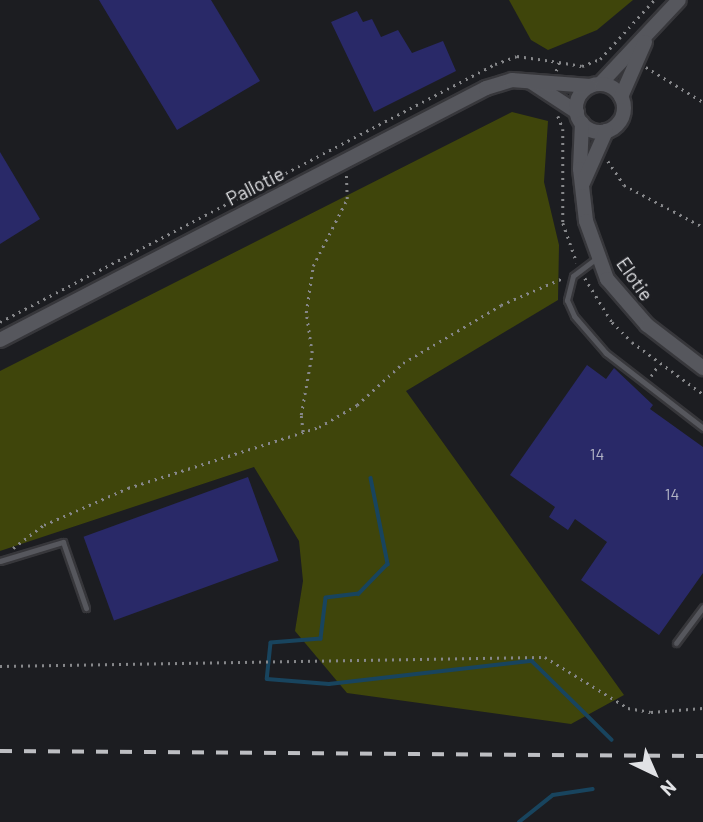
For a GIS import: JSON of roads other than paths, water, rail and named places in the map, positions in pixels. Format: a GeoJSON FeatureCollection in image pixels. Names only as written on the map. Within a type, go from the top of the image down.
{"type":"FeatureCollection","features":[{"type":"Feature","properties":{"kind":"street"},"geometry":{"type":"LineString","coordinates":[[632,58],[621,97],[621,119],[606,131],[593,131],[579,117],[578,98],[632,58],[679,0]]}},
{"type":"Feature","properties":{"kind":"street","name":"Pallotie"},"geometry":{"type":"LineString","coordinates":[[0,341],[486,88],[512,80],[550,88],[595,85]]}},
{"type":"Feature","properties":{"kind":"street"},"geometry":{"type":"LineString","coordinates":[[595,85],[611,86],[621,97]]}},
{"type":"Feature","properties":{"kind":"street","name":"Pallotie"},"geometry":{"type":"LineString","coordinates":[[550,88],[579,117]]}},
{"type":"Feature","properties":{"kind":"street","name":"Elotie"},"geometry":{"type":"LineString","coordinates":[[579,117],[586,221],[598,257],[625,303],[703,368]]}},
{"type":"Feature","properties":{"kind":"street","name":"Elotie"},"geometry":{"type":"LineString","coordinates":[[583,183],[606,131]]}},
{"type":"Feature","properties":{"kind":"lane"},"geometry":{"type":"LineString","coordinates":[[598,257],[573,276],[566,300],[574,316],[606,353],[703,428]]}},
{"type":"Feature","properties":{"kind":"lane"},"geometry":{"type":"LineString","coordinates":[[0,561],[10,555],[63,542],[86,608]]}},
{"type":"Feature","properties":{"kind":"lane"},"geometry":{"type":"LineString","coordinates":[[676,643],[703,607]]}},
{"type":"Feature","properties":{"kind":"waterway"},"geometry":{"type":"LineString","coordinates":[[371,478],[388,564],[359,594],[326,598],[321,639],[271,643],[267,679],[329,684],[532,661],[612,740]]}},
{"type":"Feature","properties":{"kind":"waterway"},"geometry":{"type":"LineString","coordinates":[[519,822],[553,795],[593,789]]}},
{"type":"Feature","properties":{"kind":"railway"},"geometry":{"type":"LineString","coordinates":[[0,751],[703,756]]}}]}
